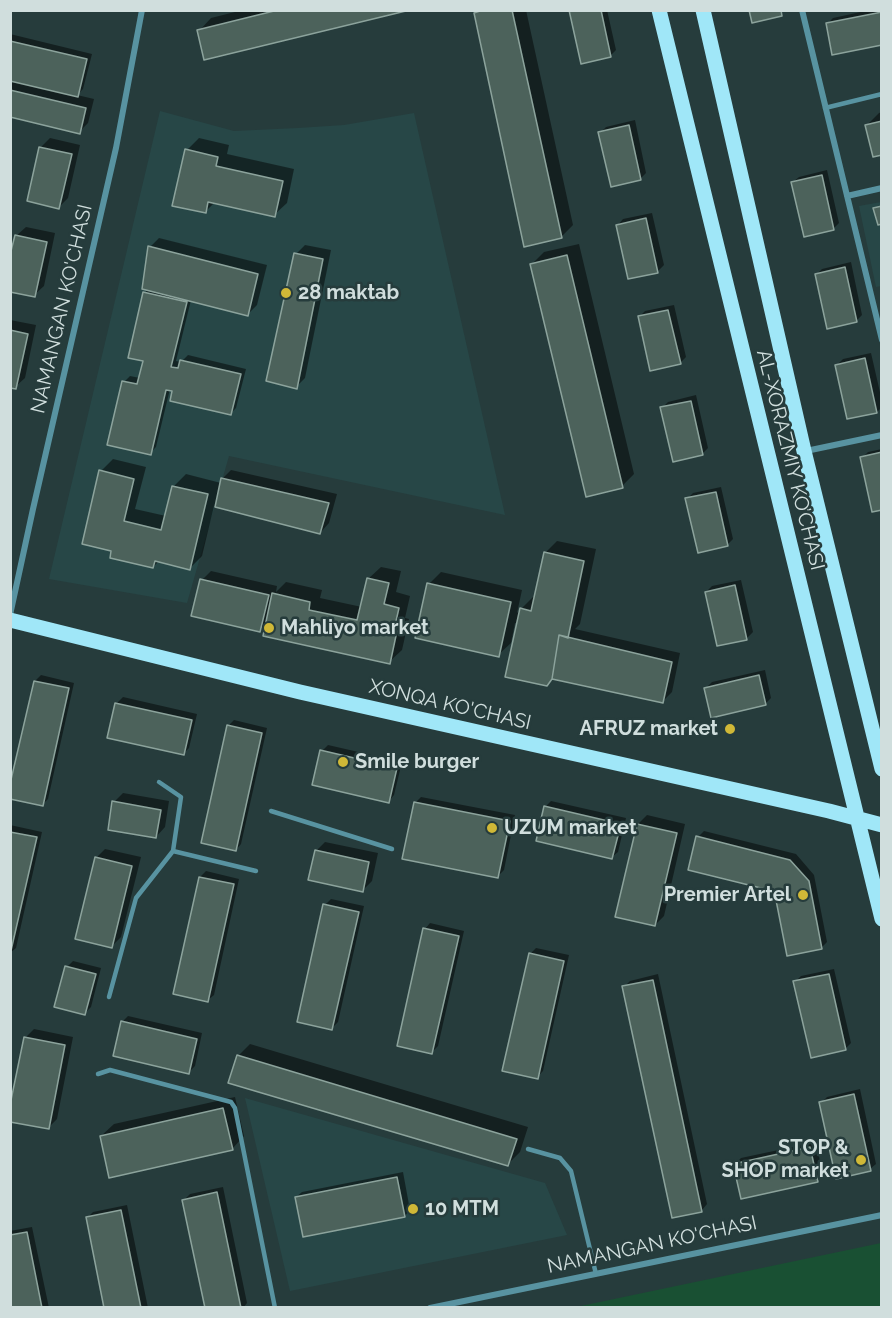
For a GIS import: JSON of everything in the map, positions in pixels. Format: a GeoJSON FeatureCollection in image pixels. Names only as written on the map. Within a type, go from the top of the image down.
{"type":"FeatureCollection","features":[{"type":"Feature","properties":{"kind":"main road","name":"AL-XORAZMIY KO’CHASI"},"geometry":{"type":"LineString","coordinates":[[659,10],[882,919]]}},
{"type":"Feature","properties":{"kind":"main road","name":"AL-XORAZMIY KO’CHASI"},"geometry":{"type":"LineString","coordinates":[[703,10],[804,452],[882,769]]}},
{"type":"Feature","properties":{"kind":"main road","name":"XONQA KO'CHASI"},"geometry":{"type":"LineString","coordinates":[[10,617],[300,692],[882,825]]}},
{"type":"Feature","properties":{"kind":"street","name":"NAMANGAN KO'CHASI"},"geometry":{"type":"LineString","coordinates":[[10,617],[116,148],[142,10]]}},
{"type":"Feature","properties":{"kind":"street"},"geometry":{"type":"LineString","coordinates":[[802,10],[882,340]]}},
{"type":"Feature","properties":{"kind":"street"},"geometry":{"type":"LineString","coordinates":[[847,196],[882,188]]}},
{"type":"Feature","properties":{"kind":"street"},"geometry":{"type":"LineString","coordinates":[[804,452],[882,435]]}},
{"type":"Feature","properties":{"kind":"street","name":"NAMANGAN KO'CHASI"},"geometry":{"type":"LineString","coordinates":[[430,1308],[882,1215]]}},
{"type":"Feature","properties":{"kind":"lane"},"geometry":{"type":"LineString","coordinates":[[825,108],[882,94]]}},
{"type":"Feature","properties":{"kind":"lane"},"geometry":{"type":"LineString","coordinates":[[109,997],[136,898],[173,851],[181,797],[159,782]]}},
{"type":"Feature","properties":{"kind":"lane"},"geometry":{"type":"LineString","coordinates":[[271,811],[392,849]]}},
{"type":"Feature","properties":{"kind":"lane"},"geometry":{"type":"LineString","coordinates":[[173,851],[256,871]]}},
{"type":"Feature","properties":{"kind":"lane"},"geometry":{"type":"LineString","coordinates":[[98,1074],[110,1070],[231,1102],[235,1108],[276,1308]]}},
{"type":"Feature","properties":{"kind":"lane"},"geometry":{"type":"LineString","coordinates":[[528,1149],[560,1158],[571,1171],[596,1274]]}},
{"type":"Feature","properties":{"kind":"shaded area","name":"28 maktab"},"geometry":{"type":"Polygon","coordinates":[[[160,111],[234,131],[344,125],[414,113],[505,515],[229,456],[187,603],[49,579],[160,111]]]}},
{"type":"Feature","properties":{"kind":"shaded area"},"geometry":{"type":"Polygon","coordinates":[[[881,202],[881,286],[876,287],[859,206],[881,202]]]}},
{"type":"Feature","properties":{"kind":"shaded area","name":"10 MTM"},"geometry":{"type":"Polygon","coordinates":[[[245,1098],[545,1183],[567,1235],[290,1291],[245,1098]]]}},
{"type":"Feature","properties":{"kind":"green space"},"geometry":{"type":"Polygon","coordinates":[[[881,1243],[881,1307],[576,1307],[881,1243]]]}},
{"type":"Feature","properties":{"kind":"building"},"geometry":{"type":"Polygon","coordinates":[[[278,10],[410,10],[204,60],[197,30],[278,10]]]}},
{"type":"Feature","properties":{"kind":"building"},"geometry":{"type":"Polygon","coordinates":[[[483,10],[512,10],[562,238],[524,247],[474,13],[483,10]]]}},
{"type":"Feature","properties":{"kind":"building"},"geometry":{"type":"Polygon","coordinates":[[[569,10],[601,10],[611,57],[581,64],[569,10]]]}},
{"type":"Feature","properties":{"kind":"building"},"geometry":{"type":"Polygon","coordinates":[[[749,10],[781,10],[782,16],[752,23],[749,10]]]}},
{"type":"Feature","properties":{"kind":"building"},"geometry":{"type":"Polygon","coordinates":[[[882,12],[882,45],[832,55],[826,23],[882,12]]]}},
{"type":"Feature","properties":{"kind":"building"},"geometry":{"type":"Polygon","coordinates":[[[10,41],[87,59],[78,97],[10,81],[10,41]]]}},
{"type":"Feature","properties":{"kind":"building"},"geometry":{"type":"Polygon","coordinates":[[[10,90],[86,108],[80,134],[10,117],[10,90]]]}},
{"type":"Feature","properties":{"kind":"building"},"geometry":{"type":"Polygon","coordinates":[[[882,121],[882,155],[873,157],[865,125],[882,121]]]}},
{"type":"Feature","properties":{"kind":"building"},"geometry":{"type":"Polygon","coordinates":[[[629,125],[641,180],[611,187],[598,132],[629,125]]]}},
{"type":"Feature","properties":{"kind":"building"},"geometry":{"type":"Polygon","coordinates":[[[39,147],[72,154],[59,209],[27,201],[39,147]]]}},
{"type":"Feature","properties":{"kind":"building"},"geometry":{"type":"Polygon","coordinates":[[[185,149],[218,157],[216,166],[283,181],[275,217],[208,202],[206,213],[172,206],[185,149]]]}},
{"type":"Feature","properties":{"kind":"building"},"geometry":{"type":"Polygon","coordinates":[[[822,175],[834,230],[804,237],[791,182],[822,175]]]}},
{"type":"Feature","properties":{"kind":"building"},"geometry":{"type":"Polygon","coordinates":[[[882,206],[882,224],[878,225],[873,208],[882,206]]]}},
{"type":"Feature","properties":{"kind":"building"},"geometry":{"type":"Polygon","coordinates":[[[646,218],[658,273],[628,279],[616,225],[646,218]]]}},
{"type":"Feature","properties":{"kind":"building"},"geometry":{"type":"Polygon","coordinates":[[[15,235],[47,242],[35,297],[10,292],[10,255],[15,235]]]}},
{"type":"Feature","properties":{"kind":"building"},"geometry":{"type":"Polygon","coordinates":[[[148,246],[258,274],[248,316],[142,289],[148,246]]]}},
{"type":"Feature","properties":{"kind":"building"},"geometry":{"type":"Polygon","coordinates":[[[294,253],[323,259],[297,389],[266,381],[294,253]]]}},
{"type":"Feature","properties":{"kind":"building"},"geometry":{"type":"Polygon","coordinates":[[[567,255],[623,488],[586,497],[530,264],[567,255]]]}},
{"type":"Feature","properties":{"kind":"building"},"geometry":{"type":"Polygon","coordinates":[[[845,267],[857,322],[827,329],[815,274],[845,267]]]}},
{"type":"Feature","properties":{"kind":"building"},"geometry":{"type":"Polygon","coordinates":[[[143,292],[187,302],[171,367],[178,368],[180,360],[241,374],[231,415],[170,401],[172,391],[166,390],[151,455],[107,445],[122,381],[137,384],[143,361],[128,358],[143,292]]]}},
{"type":"Feature","properties":{"kind":"building"},"geometry":{"type":"Polygon","coordinates":[[[668,310],[681,364],[650,371],[638,316],[668,310]]]}},
{"type":"Feature","properties":{"kind":"building"},"geometry":{"type":"Polygon","coordinates":[[[10,330],[28,334],[16,389],[10,388],[10,330]]]}},
{"type":"Feature","properties":{"kind":"building"},"geometry":{"type":"Polygon","coordinates":[[[865,358],[877,413],[847,419],[835,365],[865,358]]]}},
{"type":"Feature","properties":{"kind":"building"},"geometry":{"type":"Polygon","coordinates":[[[691,401],[703,455],[673,462],[660,407],[691,401]]]}},
{"type":"Feature","properties":{"kind":"building"},"geometry":{"type":"Polygon","coordinates":[[[882,452],[882,510],[872,512],[860,457],[882,452]]]}},
{"type":"Feature","properties":{"kind":"building"},"geometry":{"type":"Polygon","coordinates":[[[99,470],[134,479],[124,521],[161,530],[172,486],[208,494],[190,570],[155,561],[153,568],[110,558],[111,551],[82,544],[99,470]]]}},
{"type":"Feature","properties":{"kind":"building"},"geometry":{"type":"Polygon","coordinates":[[[221,478],[329,503],[320,534],[215,507],[221,478]]]}},
{"type":"Feature","properties":{"kind":"building"},"geometry":{"type":"Polygon","coordinates":[[[716,492],[728,546],[698,553],[685,498],[716,492]]]}},
{"type":"Feature","properties":{"kind":"building"},"geometry":{"type":"Polygon","coordinates":[[[544,552],[584,561],[568,638],[559,635],[552,679],[547,686],[505,677],[520,608],[531,611],[544,552]]]}},
{"type":"Feature","properties":{"kind":"building"},"geometry":{"type":"Polygon","coordinates":[[[367,578],[389,583],[384,604],[399,608],[390,664],[263,636],[272,593],[310,602],[309,610],[357,620],[367,578]]]}},
{"type":"Feature","properties":{"kind":"building"},"geometry":{"type":"Polygon","coordinates":[[[200,579],[269,595],[260,632],[191,616],[200,579]]]}},
{"type":"Feature","properties":{"kind":"building"},"geometry":{"type":"Polygon","coordinates":[[[427,583],[511,602],[499,657],[415,638],[427,583]]]}},
{"type":"Feature","properties":{"kind":"building"},"geometry":{"type":"Polygon","coordinates":[[[735,585],[747,640],[717,646],[705,592],[735,585]]]}},
{"type":"Feature","properties":{"kind":"building"},"geometry":{"type":"Polygon","coordinates":[[[559,635],[672,662],[663,703],[552,679],[559,635]]]}},
{"type":"Feature","properties":{"kind":"building"},"geometry":{"type":"Polygon","coordinates":[[[759,675],[766,705],[711,718],[704,688],[759,675]]]}},
{"type":"Feature","properties":{"kind":"building"},"geometry":{"type":"Polygon","coordinates":[[[34,681],[69,688],[43,806],[10,799],[10,784],[34,681]]]}},
{"type":"Feature","properties":{"kind":"building"},"geometry":{"type":"Polygon","coordinates":[[[115,703],[192,720],[184,755],[107,738],[115,703]]]}},
{"type":"Feature","properties":{"kind":"building"},"geometry":{"type":"Polygon","coordinates":[[[227,725],[262,733],[236,851],[201,843],[227,725]]]}},
{"type":"Feature","properties":{"kind":"building"},"geometry":{"type":"Polygon","coordinates":[[[320,750],[397,768],[389,803],[312,785],[320,750]]]}},
{"type":"Feature","properties":{"kind":"building"},"geometry":{"type":"Polygon","coordinates":[[[112,801],[161,810],[156,838],[108,830],[112,801]]]}},
{"type":"Feature","properties":{"kind":"building"},"geometry":{"type":"Polygon","coordinates":[[[414,802],[510,821],[498,878],[402,859],[414,802]]]}},
{"type":"Feature","properties":{"kind":"building"},"geometry":{"type":"Polygon","coordinates":[[[544,806],[621,824],[612,859],[536,841],[544,806]]]}},
{"type":"Feature","properties":{"kind":"building"},"geometry":{"type":"Polygon","coordinates":[[[637,824],[677,833],[655,926],[615,917],[637,824]]]}},
{"type":"Feature","properties":{"kind":"building"},"geometry":{"type":"Polygon","coordinates":[[[10,832],[37,837],[10,955],[10,832]]]}},
{"type":"Feature","properties":{"kind":"building"},"geometry":{"type":"Polygon","coordinates":[[[696,836],[790,860],[809,881],[822,949],[787,956],[775,895],[769,890],[688,870],[696,836]]]}},
{"type":"Feature","properties":{"kind":"building"},"geometry":{"type":"Polygon","coordinates":[[[315,850],[369,862],[363,892],[308,880],[315,850]]]}},
{"type":"Feature","properties":{"kind":"building"},"geometry":{"type":"Polygon","coordinates":[[[95,857],[132,866],[112,948],[75,939],[95,857]]]}},
{"type":"Feature","properties":{"kind":"building"},"geometry":{"type":"Polygon","coordinates":[[[199,877],[234,884],[208,1002],[173,994],[199,877]]]}},
{"type":"Feature","properties":{"kind":"building"},"geometry":{"type":"Polygon","coordinates":[[[323,904],[359,912],[332,1030],[297,1022],[323,904]]]}},
{"type":"Feature","properties":{"kind":"building"},"geometry":{"type":"Polygon","coordinates":[[[423,928],[459,936],[432,1054],[397,1046],[423,928]]]}},
{"type":"Feature","properties":{"kind":"building"},"geometry":{"type":"Polygon","coordinates":[[[529,953],[564,961],[538,1079],[502,1071],[529,953]]]}},
{"type":"Feature","properties":{"kind":"building"},"geometry":{"type":"Polygon","coordinates":[[[65,966],[96,974],[85,1015],[54,1007],[65,966]]]}},
{"type":"Feature","properties":{"kind":"building"},"geometry":{"type":"Polygon","coordinates":[[[829,974],[846,1050],[811,1058],[793,981],[829,974]]]}},
{"type":"Feature","properties":{"kind":"building"},"geometry":{"type":"Polygon","coordinates":[[[653,980],[702,1212],[672,1218],[622,986],[653,980]]]}},
{"type":"Feature","properties":{"kind":"building"},"geometry":{"type":"Polygon","coordinates":[[[121,1021],[197,1039],[189,1074],[113,1056],[121,1021]]]}},
{"type":"Feature","properties":{"kind":"building"},"geometry":{"type":"Polygon","coordinates":[[[24,1037],[65,1045],[49,1129],[10,1122],[10,1105],[24,1037]]]}},
{"type":"Feature","properties":{"kind":"building"},"geometry":{"type":"Polygon","coordinates":[[[237,1055],[517,1139],[508,1166],[228,1083],[237,1055]]]}},
{"type":"Feature","properties":{"kind":"building"},"geometry":{"type":"Polygon","coordinates":[[[854,1094],[871,1171],[836,1179],[819,1102],[854,1094]]]}},
{"type":"Feature","properties":{"kind":"building"},"geometry":{"type":"Polygon","coordinates":[[[223,1108],[233,1150],[109,1178],[100,1136],[223,1108]]]}},
{"type":"Feature","properties":{"kind":"building"},"geometry":{"type":"Polygon","coordinates":[[[810,1147],[818,1182],[741,1199],[733,1164],[810,1147]]]}},
{"type":"Feature","properties":{"kind":"building"},"geometry":{"type":"Polygon","coordinates":[[[397,1177],[405,1217],[303,1237],[295,1197],[397,1177]]]}},
{"type":"Feature","properties":{"kind":"building"},"geometry":{"type":"Polygon","coordinates":[[[217,1192],[241,1308],[205,1308],[182,1200],[217,1192]]]}},
{"type":"Feature","properties":{"kind":"building"},"geometry":{"type":"Polygon","coordinates":[[[121,1210],[141,1308],[104,1308],[86,1217],[121,1210]]]}},
{"type":"Feature","properties":{"kind":"building"},"geometry":{"type":"Polygon","coordinates":[[[27,1232],[42,1308],[10,1308],[10,1235],[27,1232]]]}},
{"type":"Feature","properties":{"kind":"place","name":"28 maktab"},"geometry":{"type":"Point","coordinates":[286,293]}},
{"type":"Feature","properties":{"kind":"place","name":"Mahliyo market"},"geometry":{"type":"Point","coordinates":[269,628]}},
{"type":"Feature","properties":{"kind":"place","name":"AFRUZ market"},"geometry":{"type":"Point","coordinates":[730,729]}},
{"type":"Feature","properties":{"kind":"place","name":"Smile burger"},"geometry":{"type":"Point","coordinates":[343,762]}},
{"type":"Feature","properties":{"kind":"place","name":"UZUM market"},"geometry":{"type":"Point","coordinates":[492,828]}},
{"type":"Feature","properties":{"kind":"place","name":"Premier Artel"},"geometry":{"type":"Point","coordinates":[803,895]}},
{"type":"Feature","properties":{"kind":"place","name":"STOP & SHOP market"},"geometry":{"type":"Point","coordinates":[861,1160]}},
{"type":"Feature","properties":{"kind":"place","name":"10 MTM"},"geometry":{"type":"Point","coordinates":[413,1209]}}]}
